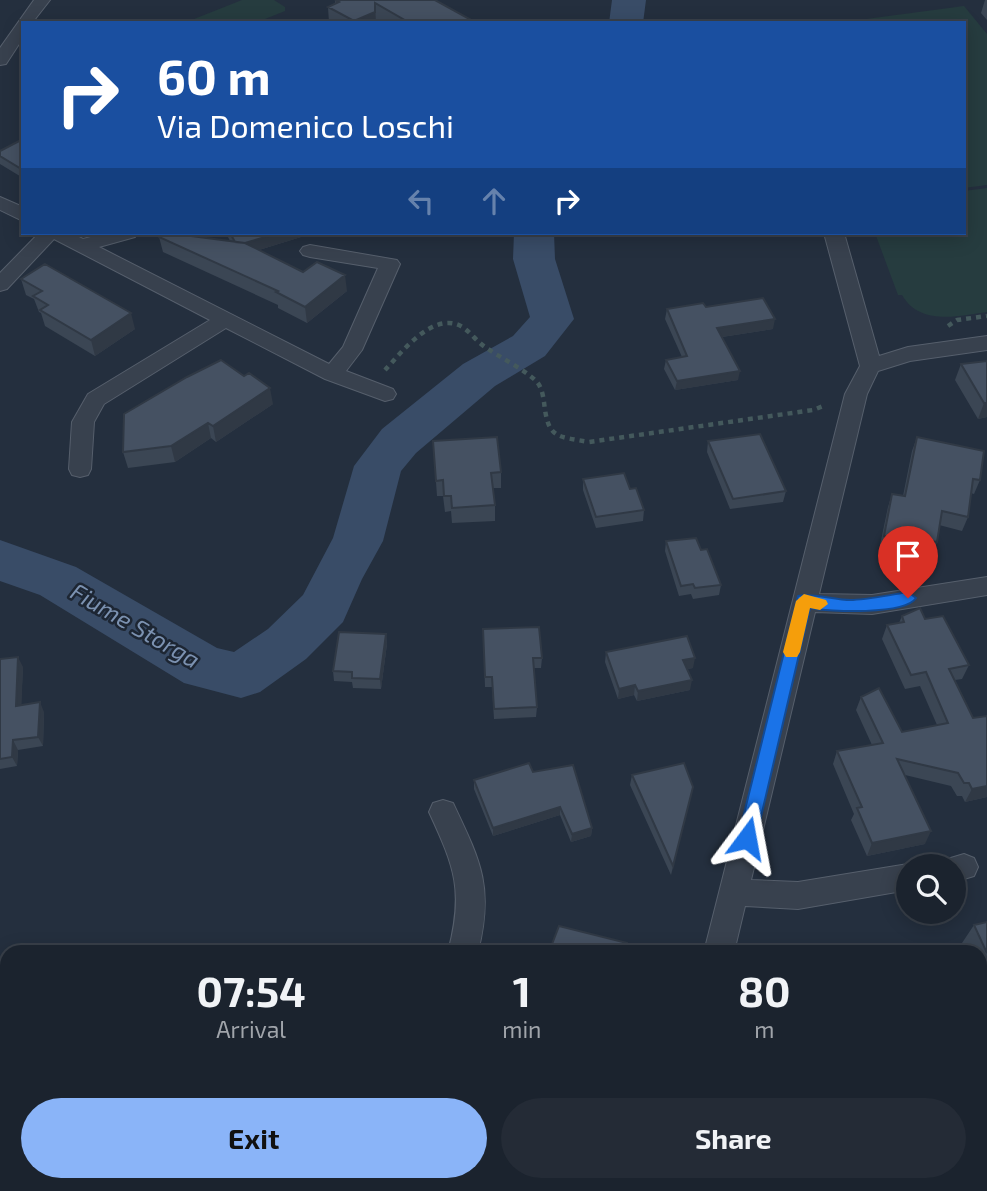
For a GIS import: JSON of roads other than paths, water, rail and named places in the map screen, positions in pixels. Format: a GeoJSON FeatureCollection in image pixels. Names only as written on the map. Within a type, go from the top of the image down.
{"type":"FeatureCollection","features":[{"type":"Feature","properties":{"kind":"street"},"geometry":{"type":"LineString","coordinates":[[25,21],[42,0]]}},
{"type":"Feature","properties":{"kind":"street"},"geometry":{"type":"LineString","coordinates":[[0,60],[21,27]]}},
{"type":"Feature","properties":{"kind":"street"},"geometry":{"type":"LineString","coordinates":[[0,203],[21,214]]}},
{"type":"Feature","properties":{"kind":"street"},"geometry":{"type":"LineString","coordinates":[[0,285],[47,235]]}},
{"type":"Feature","properties":{"kind":"street"},"geometry":{"type":"LineString","coordinates":[[61,235],[332,374],[377,391]]}},
{"type":"Feature","properties":{"kind":"street"},"geometry":{"type":"LineString","coordinates":[[82,245],[120,235]]}},
{"type":"Feature","properties":{"kind":"street"},"geometry":{"type":"LineString","coordinates":[[835,235],[871,366]]}},
{"type":"Feature","properties":{"kind":"street"},"geometry":{"type":"LineString","coordinates":[[310,251],[390,264],[352,350],[332,374]]}},
{"type":"Feature","properties":{"kind":"street"},"geometry":{"type":"LineString","coordinates":[[80,470],[83,418],[87,408],[96,399],[225,320]]}},
{"type":"Feature","properties":{"kind":"street"},"geometry":{"type":"LineString","coordinates":[[721,945],[804,601],[856,394],[863,377],[871,366],[908,354],[987,343]]}},
{"type":"Feature","properties":{"kind":"street"},"geometry":{"type":"LineString","coordinates":[[804,601],[830,606],[855,606],[987,586]]}},
{"type":"Feature","properties":{"kind":"street"},"geometry":{"type":"LineString","coordinates":[[443,812],[467,863],[473,888],[471,923],[465,945]]}},
{"type":"Feature","properties":{"kind":"street"},"geometry":{"type":"LineString","coordinates":[[734,890],[757,897],[779,898],[896,879]]}},
{"type":"Feature","properties":{"kind":"waterway","name":"Fiume Storga"},"geometry":{"type":"LineString","coordinates":[[626,21],[629,0]]}},
{"type":"Feature","properties":{"kind":"waterway","name":"Fiume Storga"},"geometry":{"type":"LineString","coordinates":[[0,560],[58,581],[203,667],[241,676],[287,644],[324,607],[337,576],[358,541],[378,466],[399,441],[479,375],[529,346],[552,319],[534,259],[534,235]]}}]}
